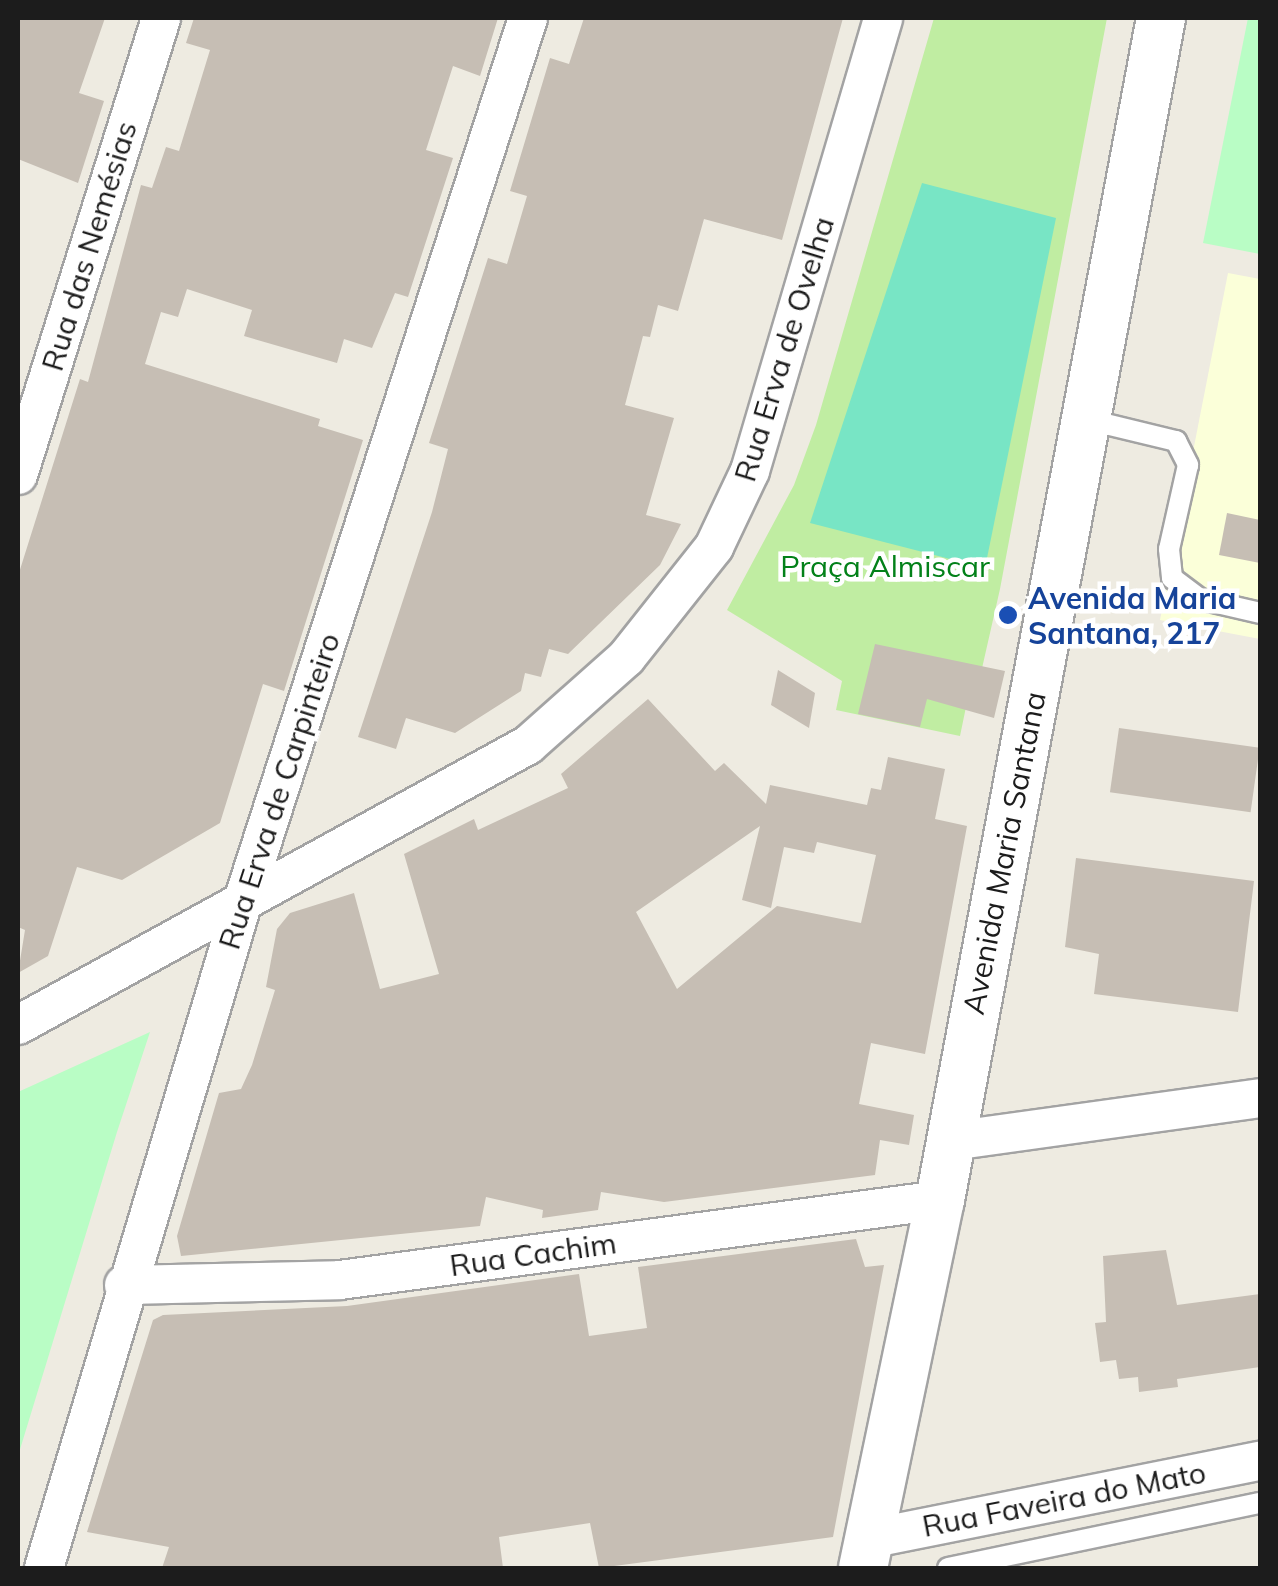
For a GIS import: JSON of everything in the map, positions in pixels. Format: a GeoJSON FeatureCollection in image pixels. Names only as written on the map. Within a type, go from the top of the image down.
{"type":"FeatureCollection","features":[{"type":"Feature","properties":{"kind":"street","name":"Rua das Nemésias"},"geometry":{"type":"LineString","coordinates":[[18,475],[161,18]]}},
{"type":"Feature","properties":{"kind":"street","name":"Rua Erva de Carpinteiro"},"geometry":{"type":"LineString","coordinates":[[44,1568],[124,1285],[242,901],[528,18]]}},
{"type":"Feature","properties":{"kind":"street","name":"Rua Erva de Ovelha"},"geometry":{"type":"LineString","coordinates":[[18,1026],[528,745],[626,658],[714,546],[750,471],[882,18]]}},
{"type":"Feature","properties":{"kind":"street","name":"Avenida Maria Santana"},"geometry":{"type":"LineString","coordinates":[[859,1560],[940,1200],[1161,18]]}},
{"type":"Feature","properties":{"kind":"street"},"geometry":{"type":"LineString","coordinates":[[951,1141],[1260,1098]]}},
{"type":"Feature","properties":{"kind":"street","name":"Rua Cachim"},"geometry":{"type":"LineString","coordinates":[[124,1285],[340,1280],[940,1200]]}},
{"type":"Feature","properties":{"kind":"street","name":"Rua Faveira do Mato"},"geometry":{"type":"LineString","coordinates":[[859,1560],[1260,1461]]}},
{"type":"Feature","properties":{"kind":"lane"},"geometry":{"type":"LineString","coordinates":[[1085,418],[1176,441],[1188,465],[1169,549],[1172,578],[1200,599],[1260,613]]}},
{"type":"Feature","properties":{"kind":"lane"},"geometry":{"type":"LineString","coordinates":[[948,1568],[1260,1502]]}},
{"type":"Feature","properties":{"kind":"shaded area"},"geometry":{"type":"Polygon","coordinates":[[[1228,273],[1260,279],[1260,639],[1160,620],[1228,273]]]}},
{"type":"Feature","properties":{"kind":"green space","name":"Praça Almiscar"},"geometry":{"type":"Polygon","coordinates":[[[934,18],[1107,18],[1000,589],[973,708],[966,707],[960,736],[836,710],[842,681],[727,610],[794,485],[816,425],[934,18]]]}},
{"type":"Feature","properties":{"kind":"green space"},"geometry":{"type":"Polygon","coordinates":[[[1248,18],[1260,18],[1260,254],[1203,243],[1248,18]]]}},
{"type":"Feature","properties":{"kind":"green space"},"geometry":{"type":"Polygon","coordinates":[[[922,183],[1056,218],[985,568],[810,523],[922,183]]]}},
{"type":"Feature","properties":{"kind":"green space"},"geometry":{"type":"Polygon","coordinates":[[[150,1032],[117,1132],[18,1456],[18,1092],[150,1032]]]}},
{"type":"Feature","properties":{"kind":"building"},"geometry":{"type":"Polygon","coordinates":[[[18,18],[105,18],[79,93],[104,101],[78,183],[18,159],[18,18]]]}},
{"type":"Feature","properties":{"kind":"building"},"geometry":{"type":"Polygon","coordinates":[[[194,18],[498,18],[480,76],[453,66],[426,150],[453,158],[408,297],[395,293],[372,348],[344,339],[337,363],[244,336],[252,310],[187,289],[178,317],[161,312],[145,364],[320,419],[318,426],[363,440],[284,691],[263,684],[220,823],[122,880],[77,867],[48,956],[18,973],[25,930],[18,927],[18,576],[80,379],[88,382],[141,185],[152,188],[166,147],[179,151],[210,50],[186,43],[194,18]]]}},
{"type":"Feature","properties":{"kind":"building"},"geometry":{"type":"Polygon","coordinates":[[[584,18],[843,18],[782,240],[704,219],[678,311],[658,305],[650,337],[643,336],[625,405],[674,418],[646,515],[681,524],[660,565],[568,654],[549,649],[541,677],[525,673],[521,691],[455,733],[406,718],[396,749],[358,737],[432,512],[448,449],[429,443],[488,258],[507,264],[527,196],[510,191],[550,58],[569,64],[584,18]]]}},
{"type":"Feature","properties":{"kind":"building"},"geometry":{"type":"Polygon","coordinates":[[[1227,513],[1260,520],[1260,563],[1219,555],[1227,513]]]}},
{"type":"Feature","properties":{"kind":"building"},"geometry":{"type":"Polygon","coordinates":[[[875,644],[1005,671],[994,718],[927,699],[920,727],[858,714],[875,644]]]}},
{"type":"Feature","properties":{"kind":"building"},"geometry":{"type":"Polygon","coordinates":[[[778,670],[815,693],[809,728],[771,705],[778,670]]]}},
{"type":"Feature","properties":{"kind":"building"},"geometry":{"type":"Polygon","coordinates":[[[648,699],[715,771],[724,763],[766,804],[770,785],[867,805],[871,788],[881,790],[888,757],[945,769],[935,819],[967,826],[925,1054],[871,1043],[859,1104],[914,1115],[909,1145],[880,1140],[875,1175],[664,1202],[601,1192],[598,1210],[542,1218],[543,1210],[486,1197],[480,1226],[181,1256],[177,1236],[219,1093],[241,1089],[275,990],[266,987],[277,929],[290,913],[354,893],[380,989],[439,974],[404,854],[474,819],[478,830],[568,788],[561,774],[648,699]],[[760,826],[636,912],[677,989],[777,906],[861,923],[876,855],[817,842],[814,853],[784,847],[771,908],[742,900],[760,826]]]}},
{"type":"Feature","properties":{"kind":"building"},"geometry":{"type":"Polygon","coordinates":[[[1119,728],[1260,748],[1251,812],[1110,792],[1119,728]]]}},
{"type":"Feature","properties":{"kind":"building"},"geometry":{"type":"Polygon","coordinates":[[[1076,858],[1254,881],[1238,1012],[1094,994],[1099,954],[1065,947],[1076,858]]]}},
{"type":"Feature","properties":{"kind":"building"},"geometry":{"type":"Polygon","coordinates":[[[856,1239],[865,1267],[884,1265],[833,1537],[599,1568],[590,1523],[499,1537],[503,1568],[162,1568],[169,1547],[87,1532],[153,1320],[163,1315],[347,1306],[579,1274],[589,1336],[647,1328],[638,1267],[856,1239]]]}},
{"type":"Feature","properties":{"kind":"building"},"geometry":{"type":"Polygon","coordinates":[[[1166,1250],[1177,1305],[1260,1294],[1260,1367],[1177,1379],[1178,1387],[1139,1392],[1138,1377],[1119,1379],[1116,1360],[1100,1362],[1095,1323],[1106,1322],[1103,1256],[1166,1250]]]}},
{"type":"Feature","properties":{"kind":"place","name":"Avenida Maria Santana, 217"},"geometry":{"type":"Point","coordinates":[1008,615]}}]}
